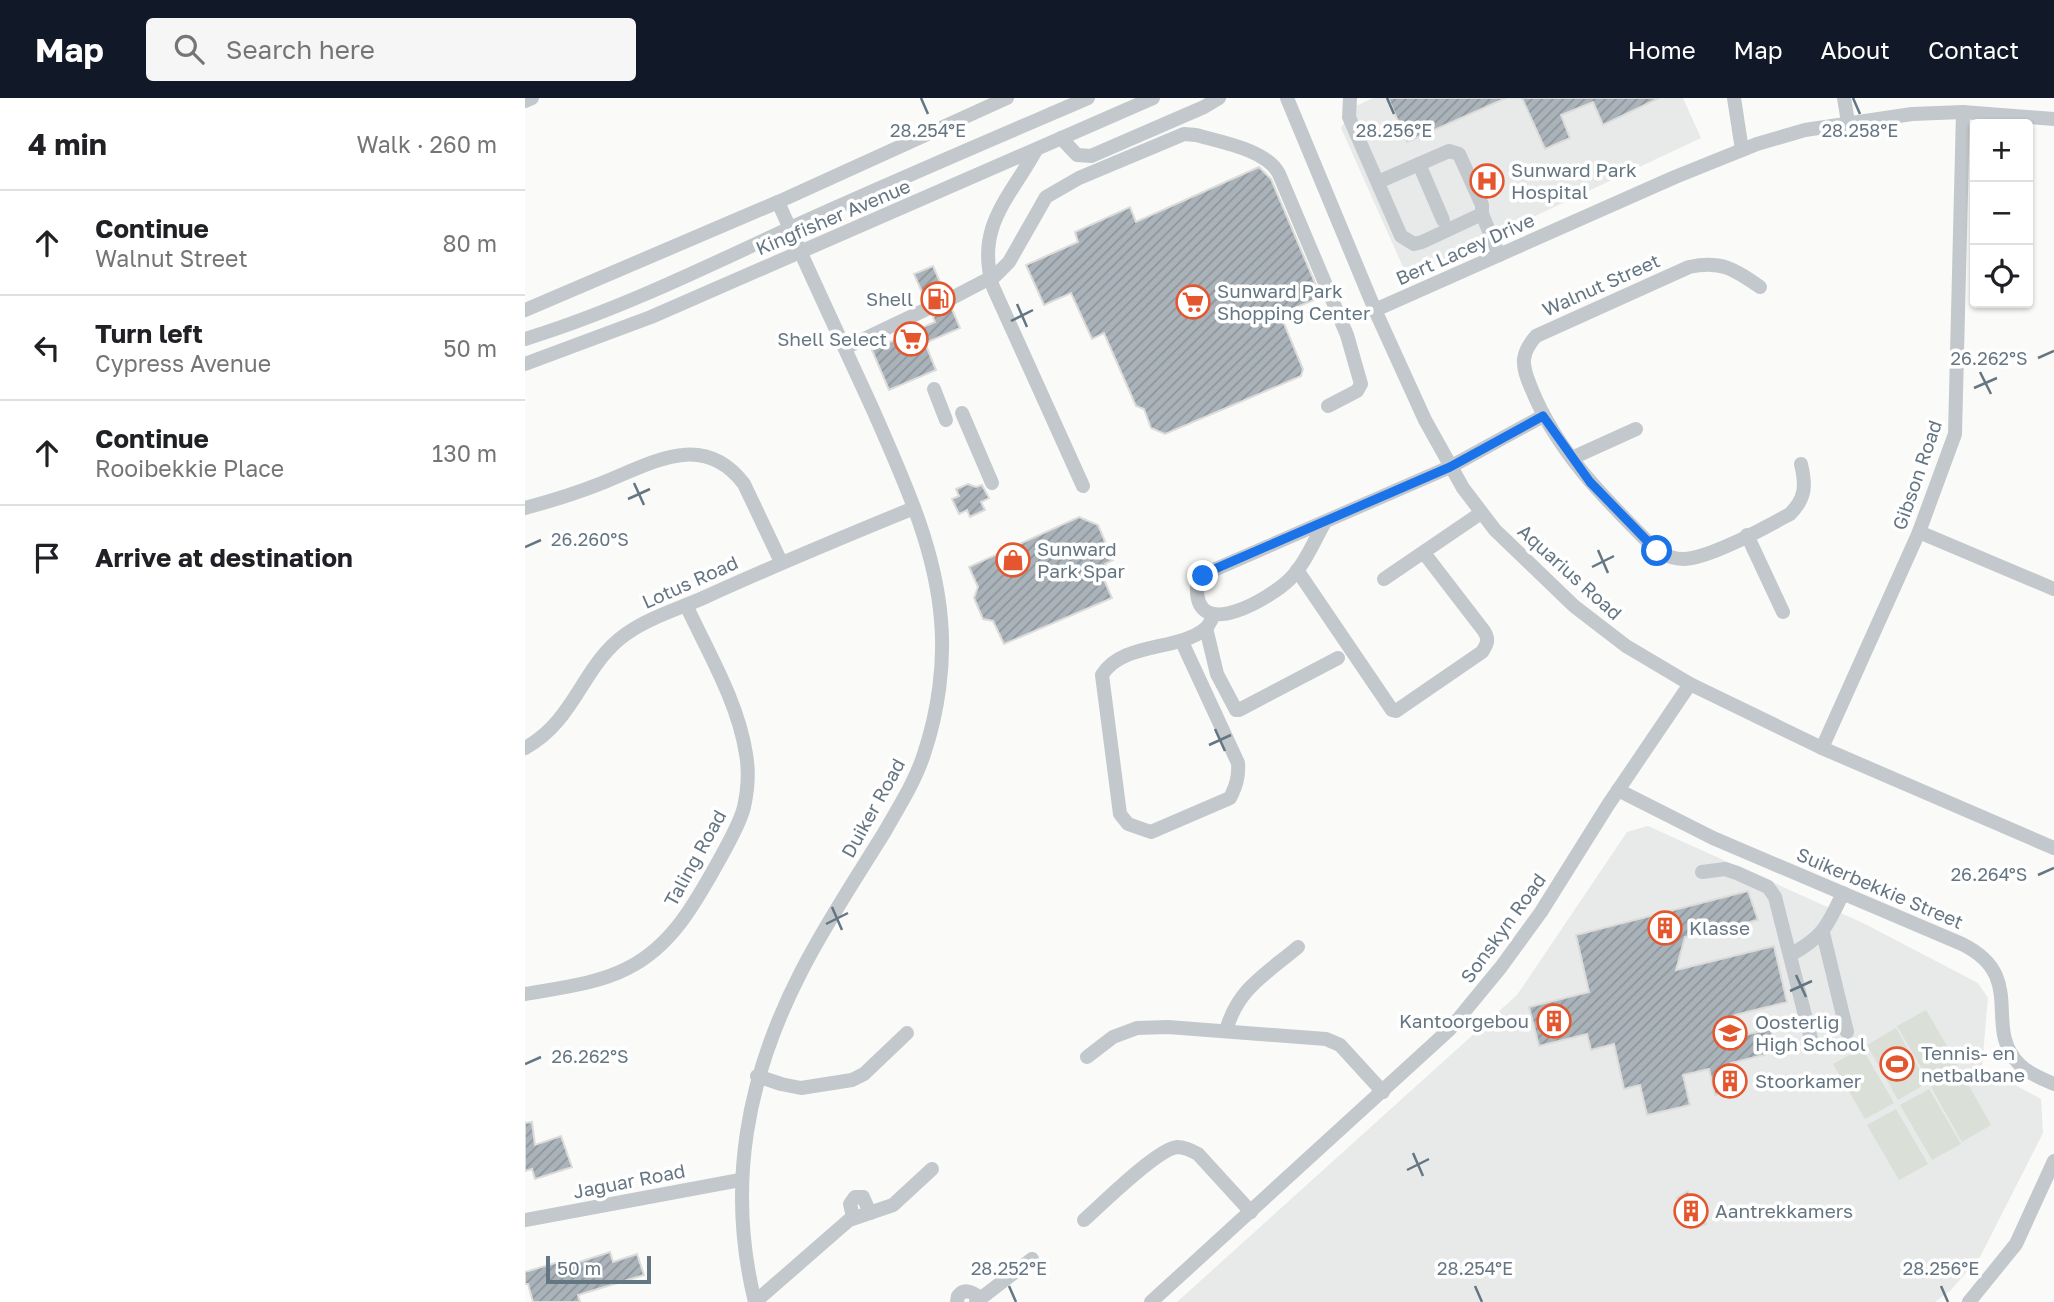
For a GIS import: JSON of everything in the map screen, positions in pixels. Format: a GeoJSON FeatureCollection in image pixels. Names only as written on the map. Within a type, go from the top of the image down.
{"type":"FeatureCollection","features":[{"type":"Feature","properties":{"kind":"street"},"geometry":{"type":"LineString","coordinates":[[525,101],[532,98]]}},
{"type":"Feature","properties":{"kind":"street"},"geometry":{"type":"LineString","coordinates":[[525,310],[778,202],[1007,98]]}},
{"type":"Feature","properties":{"kind":"street","name":"Kingfisher Avenue"},"geometry":{"type":"LineString","coordinates":[[525,338],[606,309],[677,279],[1088,98]]}},
{"type":"Feature","properties":{"kind":"street","name":"Kingfisher Avenue"},"geometry":{"type":"LineString","coordinates":[[525,364],[615,332],[1153,98]]}},
{"type":"Feature","properties":{"kind":"street"},"geometry":{"type":"LineString","coordinates":[[1061,138],[1077,155],[1091,156],[1219,98]]}},
{"type":"Feature","properties":{"kind":"street","name":"Aquarius Road"},"geometry":{"type":"LineString","coordinates":[[1287,98],[1294,105],[1375,310],[1425,420],[1450,467],[1495,530],[1574,606],[1626,646],[1690,684],[1822,748],[2054,848]]}},
{"type":"Feature","properties":{"kind":"street"},"geometry":{"type":"LineString","coordinates":[[1350,98],[1349,117],[1401,236],[1414,244],[1422,242],[1482,214]]}},
{"type":"Feature","properties":{"kind":"street"},"geometry":{"type":"LineString","coordinates":[[1734,98],[1742,150]]}},
{"type":"Feature","properties":{"kind":"street"},"geometry":{"type":"LineString","coordinates":[[1844,98],[1848,122]]}},
{"type":"Feature","properties":{"kind":"street","name":"Bert Lacey Drive"},"geometry":{"type":"LineString","coordinates":[[1375,310],[1675,177],[1742,150],[1805,130],[1912,114],[1963,112],[2054,120]]}},
{"type":"Feature","properties":{"kind":"street","name":"Gibson Road"},"geometry":{"type":"LineString","coordinates":[[1822,748],[1919,532],[1951,447],[1957,420],[1963,112]]}},
{"type":"Feature","properties":{"kind":"street"},"geometry":{"type":"LineString","coordinates":[[948,300],[990,278],[1016,252],[1038,207],[1046,197],[1079,178],[1184,134],[1196,135],[1264,157],[1279,174],[1346,335],[1361,384],[1357,391],[1328,406]]}},
{"type":"Feature","properties":{"kind":"street"},"geometry":{"type":"LineString","coordinates":[[1036,149],[999,210],[988,237],[986,257],[990,278],[1083,486]]}},
{"type":"Feature","properties":{"kind":"street"},"geometry":{"type":"LineString","coordinates":[[1378,182],[1448,151],[1459,154],[1482,205],[1482,214],[1499,255]]}},
{"type":"Feature","properties":{"kind":"street"},"geometry":{"type":"LineString","coordinates":[[1419,164],[1443,220]]}},
{"type":"Feature","properties":{"kind":"street","name":"Duiker Road"},"geometry":{"type":"LineString","coordinates":[[755,1302],[744,1246],[740,1180],[748,1117],[758,1076],[777,1021],[803,968],[902,801],[924,756],[939,685],[941,621],[934,572],[926,541],[903,478],[778,202]]}},
{"type":"Feature","properties":{"kind":"street","name":"Walnut Street"},"geometry":{"type":"LineString","coordinates":[[1760,287],[1725,266],[1701,265],[1676,272],[1545,331],[1531,342],[1524,360],[1524,369],[1543,416],[1572,458],[1609,503],[1657,551],[1667,556],[1683,559],[1700,556],[1780,519],[1796,508],[1805,488],[1801,464]]}},
{"type":"Feature","properties":{"kind":"street"},"geometry":{"type":"LineString","coordinates":[[845,348],[929,308]]}},
{"type":"Feature","properties":{"kind":"street"},"geometry":{"type":"LineString","coordinates":[[934,389],[946,420]]}},
{"type":"Feature","properties":{"kind":"street"},"geometry":{"type":"LineString","coordinates":[[962,413],[992,482]]}},
{"type":"Feature","properties":{"kind":"street"},"geometry":{"type":"LineString","coordinates":[[1338,658],[1236,710],[1217,674],[1210,622],[1198,597],[1197,587],[1203,576],[1450,467],[1543,416]]}},
{"type":"Feature","properties":{"kind":"street"},"geometry":{"type":"LineString","coordinates":[[1572,458],[1636,429]]}},
{"type":"Feature","properties":{"kind":"street"},"geometry":{"type":"LineString","coordinates":[[525,508],[583,491],[654,461],[670,456],[696,454],[722,463],[736,473],[744,484],[781,562]]}},
{"type":"Feature","properties":{"kind":"street","name":"Lotus Road"},"geometry":{"type":"LineString","coordinates":[[525,748],[553,728],[568,710],[602,657],[615,643],[640,626],[781,562],[914,508]]}},
{"type":"Feature","properties":{"kind":"street"},"geometry":{"type":"LineString","coordinates":[[1384,579],[1481,513]]}},
{"type":"Feature","properties":{"kind":"street"},"geometry":{"type":"LineString","coordinates":[[1182,642],[1238,763],[1239,773],[1236,788],[1230,798],[1150,832],[1128,824],[1120,814],[1102,675],[1107,668],[1125,657],[1157,645],[1182,642],[1210,622],[1283,586],[1297,570],[1325,522]]}},
{"type":"Feature","properties":{"kind":"street"},"geometry":{"type":"LineString","coordinates":[[1919,532],[2054,589]]}},
{"type":"Feature","properties":{"kind":"street"},"geometry":{"type":"LineString","coordinates":[[1747,535],[1783,612]]}},
{"type":"Feature","properties":{"kind":"street"},"geometry":{"type":"LineString","coordinates":[[1297,570],[1392,710],[1396,711],[1482,652],[1487,644],[1484,631],[1424,553]]}},
{"type":"Feature","properties":{"kind":"street","name":"Taling Road"},"geometry":{"type":"LineString","coordinates":[[525,994],[609,976],[643,960],[659,947],[685,918],[733,835],[744,808],[748,768],[744,740],[687,606]]}},
{"type":"Feature","properties":{"kind":"street","name":"Sonskyn Road"},"geometry":{"type":"LineString","coordinates":[[1151,1302],[1450,1029],[1501,968],[1541,912],[1618,790],[1690,684]]}},
{"type":"Feature","properties":{"kind":"street","name":"Suikerbekkie Street"},"geometry":{"type":"LineString","coordinates":[[1618,790],[1713,838],[1962,944],[1982,955],[1991,964],[1997,978],[2004,1033],[2009,1050],[2022,1067],[2054,1084]]}},
{"type":"Feature","properties":{"kind":"street"},"geometry":{"type":"LineString","coordinates":[[1702,872],[1725,869],[1768,887],[1775,897],[1811,1038]]}},
{"type":"Feature","properties":{"kind":"street"},"geometry":{"type":"LineString","coordinates":[[1790,955],[1811,944],[1823,933],[1843,893]]}},
{"type":"Feature","properties":{"kind":"street"},"geometry":{"type":"LineString","coordinates":[[1823,933],[1847,1032]]}},
{"type":"Feature","properties":{"kind":"street"},"geometry":{"type":"LineString","coordinates":[[1226,1031],[1231,1014],[1241,996],[1298,947]]}},
{"type":"Feature","properties":{"kind":"street"},"geometry":{"type":"LineString","coordinates":[[1087,1057],[1113,1037],[1137,1028],[1168,1027],[1326,1039],[1335,1042],[1383,1092]]}},
{"type":"Feature","properties":{"kind":"street"},"geometry":{"type":"LineString","coordinates":[[758,1076],[801,1088],[852,1080],[864,1074],[907,1033]]}},
{"type":"Feature","properties":{"kind":"street"},"geometry":{"type":"LineString","coordinates":[[1084,1220],[1155,1158],[1177,1147],[1198,1154],[1251,1212]]}},
{"type":"Feature","properties":{"kind":"street"},"geometry":{"type":"LineString","coordinates":[[1969,1302],[2017,1244],[2050,1185],[2054,1161]]}},
{"type":"Feature","properties":{"kind":"street"},"geometry":{"type":"LineString","coordinates":[[755,1302],[853,1217],[850,1204],[855,1197],[863,1197],[866,1200],[870,1213],[893,1205],[932,1169]]}},
{"type":"Feature","properties":{"kind":"street","name":"Jaguar Road"},"geometry":{"type":"LineString","coordinates":[[525,1220],[740,1180]]}},
{"type":"Feature","properties":{"kind":"street"},"geometry":{"type":"LineString","coordinates":[[957,1302],[958,1296],[964,1291],[972,1292],[978,1300],[1033,1259]]}},
{"type":"Feature","properties":{"kind":"shaded area","name":"Sunward Park Hospital"},"geometry":{"type":"Polygon","coordinates":[[[1373,98],[1683,98],[1701,138],[1425,268],[1403,267],[1341,128],[1354,107],[1373,98]]]}},
{"type":"Feature","properties":{"kind":"shaded area","name":"Oosterlig High School"},"geometry":{"type":"Polygon","coordinates":[[[1648,826],[1863,923],[1978,983],[1988,998],[1982,1067],[2041,1099],[2043,1133],[1980,1257],[1950,1291],[1935,1302],[1177,1302],[1517,995],[1627,832],[1648,826]]]}},
{"type":"Feature","properties":{"kind":"shaded area","name":"Tennis- en netbalbane"},"geometry":{"type":"Polygon","coordinates":[[[1926,1010],[1958,1065],[1929,1081],[1897,1026],[1926,1010]]]}},
{"type":"Feature","properties":{"kind":"shaded area","name":"Tennis- en netbalbane"},"geometry":{"type":"Polygon","coordinates":[[[1896,1028],[1927,1083],[1898,1100],[1867,1045],[1896,1028]]]}},
{"type":"Feature","properties":{"kind":"shaded area","name":"Tennis- en netbalbane"},"geometry":{"type":"Polygon","coordinates":[[[1862,1048],[1894,1103],[1865,1119],[1833,1064],[1862,1048]]]}},
{"type":"Feature","properties":{"kind":"shaded area","name":"Tennis- en netbalbane"},"geometry":{"type":"Polygon","coordinates":[[[1960,1070],[1991,1125],[1962,1142],[1931,1087],[1960,1070]]]}},
{"type":"Feature","properties":{"kind":"shaded area","name":"Tennis- en netbalbane"},"geometry":{"type":"Polygon","coordinates":[[[1929,1089],[1961,1144],[1932,1160],[1900,1105],[1929,1089]]]}},
{"type":"Feature","properties":{"kind":"shaded area","name":"Tennis- en netbalbane"},"geometry":{"type":"Polygon","coordinates":[[[1896,1109],[1928,1164],[1899,1180],[1867,1125],[1896,1109]]]}},
{"type":"Feature","properties":{"kind":"building"},"geometry":{"type":"Polygon","coordinates":[[[1388,98],[1506,98],[1407,142],[1388,98]]]}},
{"type":"Feature","properties":{"kind":"building"},"geometry":{"type":"Polygon","coordinates":[[[1522,98],[1659,98],[1603,125],[1593,102],[1561,115],[1570,138],[1545,149],[1522,98]]]}},
{"type":"Feature","properties":{"kind":"building","name":"Sunward Park Shopping Center"},"geometry":{"type":"Polygon","coordinates":[[[1259,167],[1271,179],[1321,297],[1280,314],[1303,369],[1301,376],[1165,434],[1151,428],[1144,409],[1136,406],[1104,333],[1092,339],[1071,293],[1044,305],[1026,265],[1078,242],[1075,232],[1130,207],[1136,222],[1259,167]]]}},
{"type":"Feature","properties":{"kind":"building"},"geometry":{"type":"Polygon","coordinates":[[[933,266],[944,291],[940,295],[939,304],[943,308],[952,309],[960,328],[925,343],[936,370],[889,390],[872,350],[935,322],[933,317],[937,313],[938,305],[934,300],[925,299],[914,274],[933,266]]]}},
{"type":"Feature","properties":{"kind":"building"},"geometry":{"type":"Polygon","coordinates":[[[968,484],[976,487],[982,485],[989,498],[981,502],[985,510],[970,517],[967,510],[959,514],[952,499],[959,496],[956,489],[968,484]]]}},
{"type":"Feature","properties":{"kind":"building"},"geometry":{"type":"Polygon","coordinates":[[[1079,517],[1098,525],[1113,560],[1105,564],[1109,572],[1102,575],[1112,598],[1004,644],[993,621],[983,619],[974,598],[978,587],[969,567],[1079,517]]]}},
{"type":"Feature","properties":{"kind":"building"},"geometry":{"type":"Polygon","coordinates":[[[1748,891],[1758,920],[1685,937],[1676,970],[1774,946],[1787,1002],[1735,1015],[1740,1036],[1771,1029],[1776,1052],[1731,1063],[1737,1090],[1715,1095],[1709,1069],[1683,1075],[1690,1105],[1647,1115],[1640,1085],[1624,1089],[1614,1044],[1591,1050],[1587,1034],[1539,1046],[1529,1007],[1589,992],[1576,935],[1748,891]]]}},
{"type":"Feature","properties":{"kind":"building"},"geometry":{"type":"Polygon","coordinates":[[[532,1122],[535,1145],[561,1136],[572,1167],[535,1179],[532,1169],[525,1171],[525,1123],[532,1122]]]}},
{"type":"Feature","properties":{"kind":"building","name":"Aantrekkamers"},"geometry":{"type":"Polygon","coordinates":[[[1688,1191],[1706,1224],[1694,1228],[1677,1198],[1688,1191]]]}},
{"type":"Feature","properties":{"kind":"building"},"geometry":{"type":"Polygon","coordinates":[[[610,1252],[613,1262],[637,1254],[644,1275],[578,1295],[580,1302],[533,1302],[528,1284],[525,1284],[525,1272],[565,1260],[567,1266],[610,1252]]]}},
{"type":"Feature","properties":{"kind":"place","name":"Sunward Park Hospital"},"geometry":{"type":"Point","coordinates":[1487,181]}},
{"type":"Feature","properties":{"kind":"place","name":"Shell"},"geometry":{"type":"Point","coordinates":[938,299]}},
{"type":"Feature","properties":{"kind":"place","name":"Sunward Park Shopping Center"},"geometry":{"type":"Point","coordinates":[1193,302]}},
{"type":"Feature","properties":{"kind":"place","name":"Shell Select"},"geometry":{"type":"Point","coordinates":[911,339]}},
{"type":"Feature","properties":{"kind":"place","name":"Sunward Park Spar"},"geometry":{"type":"Point","coordinates":[1013,560]}},
{"type":"Feature","properties":{"kind":"place","name":"Klasse"},"geometry":{"type":"Point","coordinates":[1665,928]}},
{"type":"Feature","properties":{"kind":"place","name":"Kantoorgebou"},"geometry":{"type":"Point","coordinates":[1554,1021]}},
{"type":"Feature","properties":{"kind":"place","name":"Oosterlig High School"},"geometry":{"type":"Point","coordinates":[1730,1033]}},
{"type":"Feature","properties":{"kind":"place","name":"Tennis- en netbalbane"},"geometry":{"type":"Point","coordinates":[1897,1064]}},
{"type":"Feature","properties":{"kind":"place","name":"Stoorkamer"},"geometry":{"type":"Point","coordinates":[1730,1081]}},
{"type":"Feature","properties":{"kind":"place","name":"Aantrekkamers"},"geometry":{"type":"Point","coordinates":[1691,1211]}},
{"type":"Feature","properties":{"kind":"route"},"geometry":{"type":"LineString","coordinates":[[1203,576],[1450,467],[1543,416],[1590,482],[1657,551]]}}]}
